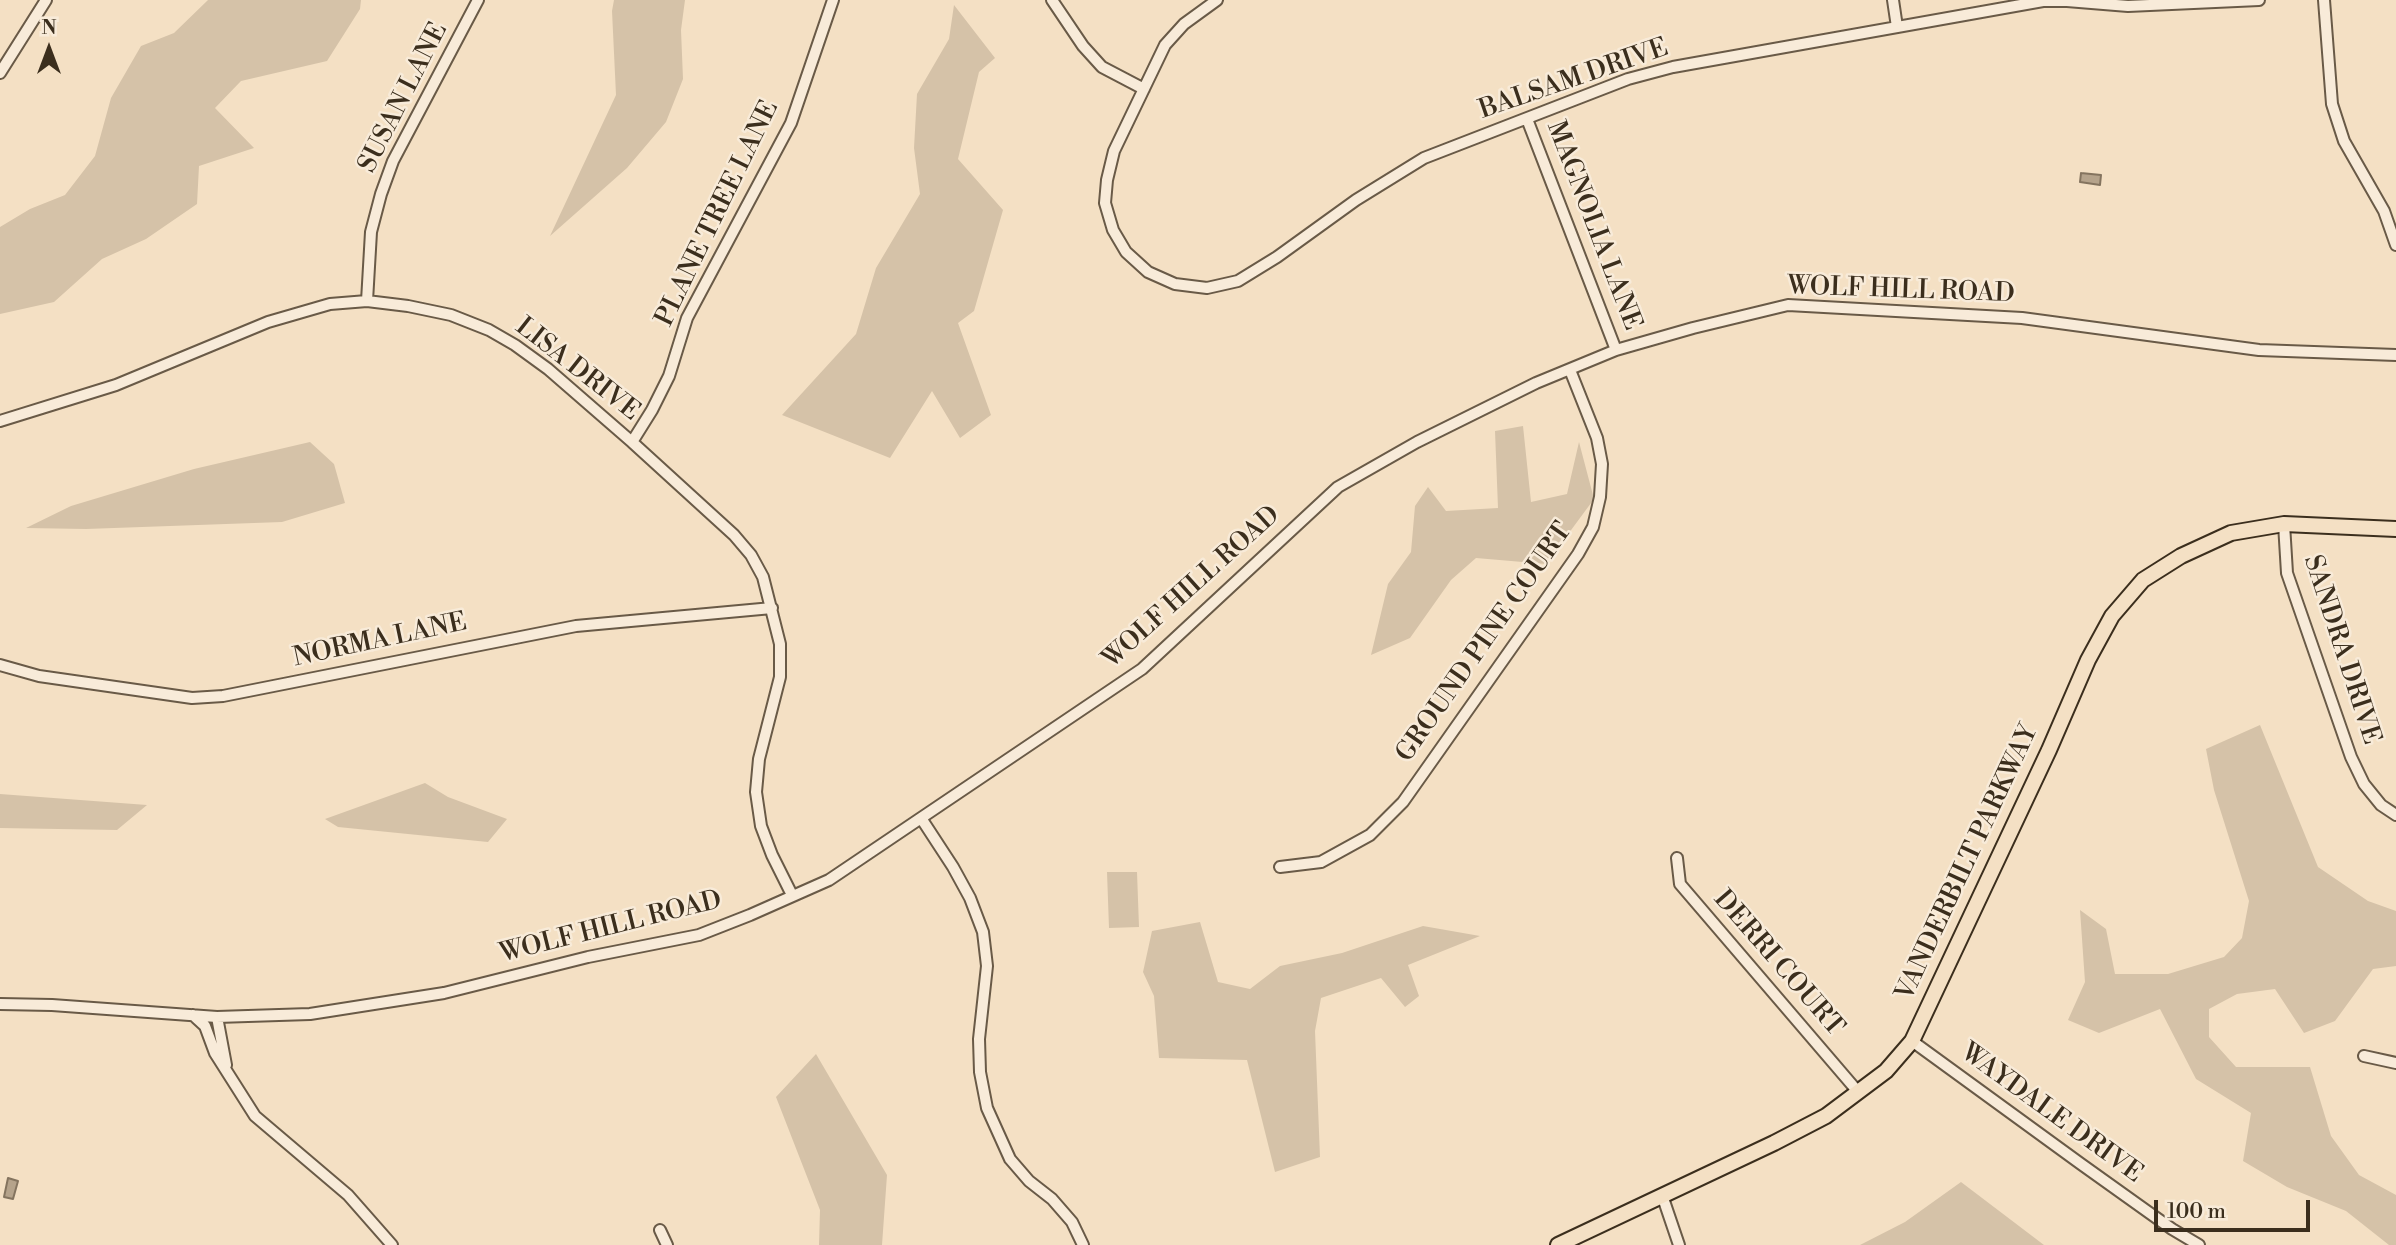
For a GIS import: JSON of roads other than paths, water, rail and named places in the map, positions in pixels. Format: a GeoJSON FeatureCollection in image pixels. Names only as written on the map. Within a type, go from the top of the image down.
{"type":"FeatureCollection","features":[{"type":"Feature","properties":{"kind":"main road","name":"VANDERBILT PARKWAY"},"geometry":{"type":"LineString","coordinates":[[1558,1245],[1826,1116],[1886,1071],[1912,1041],[2088,660],[2112,616],[2143,580],[2181,556],[2231,533],[2284,524],[2396,529]]}},
{"type":"Feature","properties":{"kind":"street"},"geometry":{"type":"LineString","coordinates":[[0,73],[47,0]]}},
{"type":"Feature","properties":{"kind":"street","name":"SUSAN LANE"},"geometry":{"type":"LineString","coordinates":[[367,301],[371,232],[393,161],[478,0]]}},
{"type":"Feature","properties":{"kind":"street","name":"PLANE TREE LANE"},"geometry":{"type":"LineString","coordinates":[[632,442],[669,376],[687,318],[791,123],[833,0]]}},
{"type":"Feature","properties":{"kind":"street"},"geometry":{"type":"LineString","coordinates":[[1052,0],[1083,46],[1102,67],[1144,89]]}},
{"type":"Feature","properties":{"kind":"street","name":"BALSAM DRIVE"},"geometry":{"type":"LineString","coordinates":[[1217,0],[1184,24],[1165,45],[1114,151],[1105,203],[1112,230],[1126,252],[1148,272],[1175,284],[1207,288],[1238,281],[1277,257],[1356,200],[1424,158],[1628,79],[1674,67],[2043,1],[2128,6],[2259,0]]}},
{"type":"Feature","properties":{"kind":"street"},"geometry":{"type":"LineString","coordinates":[[1893,0],[1897,27]]}},
{"type":"Feature","properties":{"kind":"street"},"geometry":{"type":"LineString","coordinates":[[2324,0],[2332,104],[2344,141],[2384,211],[2396,245]]}},
{"type":"Feature","properties":{"kind":"street","name":"MAGNOLIA LANE"},"geometry":{"type":"LineString","coordinates":[[1527,119],[1616,350]]}},
{"type":"Feature","properties":{"kind":"street","name":"LISA DRIVE"},"geometry":{"type":"LineString","coordinates":[[0,421],[116,385],[290,315],[330,304],[367,301],[452,315],[516,345],[548,369],[632,442],[734,536],[751,555],[763,577],[780,644],[780,677],[759,759],[756,792],[761,826],[792,895]]}},
{"type":"Feature","properties":{"kind":"street","name":"WOLF HILL ROAD"},"geometry":{"type":"LineString","coordinates":[[0,1004],[52,1005],[217,1017],[310,1014],[444,993],[588,957],[699,935],[751,915],[829,880],[1142,669],[1338,487],[1417,442],[1536,383],[1616,350],[1788,305],[2022,318],[2259,350],[2396,355]]}},
{"type":"Feature","properties":{"kind":"street","name":"GROUND PINE COURT"},"geometry":{"type":"LineString","coordinates":[[1280,867],[1321,862],[1370,835],[1403,802],[1578,554],[1593,527],[1600,497],[1602,464],[1586,405],[1570,370]]}},
{"type":"Feature","properties":{"kind":"street","name":"SANDRA DRIVE"},"geometry":{"type":"LineString","coordinates":[[2284,524],[2287,573],[2351,757],[2364,784],[2381,805],[2396,815]]}},
{"type":"Feature","properties":{"kind":"street","name":"NORMA LANE"},"geometry":{"type":"LineString","coordinates":[[0,665],[39,676],[180,696],[223,696],[576,626],[772,608]]}},
{"type":"Feature","properties":{"kind":"street"},"geometry":{"type":"LineString","coordinates":[[921,818],[970,898],[983,932],[987,966],[979,1039],[980,1072],[987,1108],[1010,1159],[1072,1222],[1083,1245]]}},
{"type":"Feature","properties":{"kind":"street","name":"DERRI COURT"},"geometry":{"type":"LineString","coordinates":[[1677,858],[1679,884],[1859,1093]]}},
{"type":"Feature","properties":{"kind":"street"},"geometry":{"type":"LineString","coordinates":[[193,1015],[205,1026],[215,1054],[255,1116],[348,1195],[392,1245]]}},
{"type":"Feature","properties":{"kind":"street"},"geometry":{"type":"LineString","coordinates":[[217,1017],[229,1078]]}},
{"type":"Feature","properties":{"kind":"street","name":"WAYDALE DRIVE"},"geometry":{"type":"LineString","coordinates":[[1912,1041],[2199,1245]]}},
{"type":"Feature","properties":{"kind":"street"},"geometry":{"type":"LineString","coordinates":[[2364,1056],[2396,1063]]}},
{"type":"Feature","properties":{"kind":"street"},"geometry":{"type":"LineString","coordinates":[[1662,1195],[1679,1245]]}},
{"type":"Feature","properties":{"kind":"street"},"geometry":{"type":"LineString","coordinates":[[660,1230],[667,1245]]}}]}
